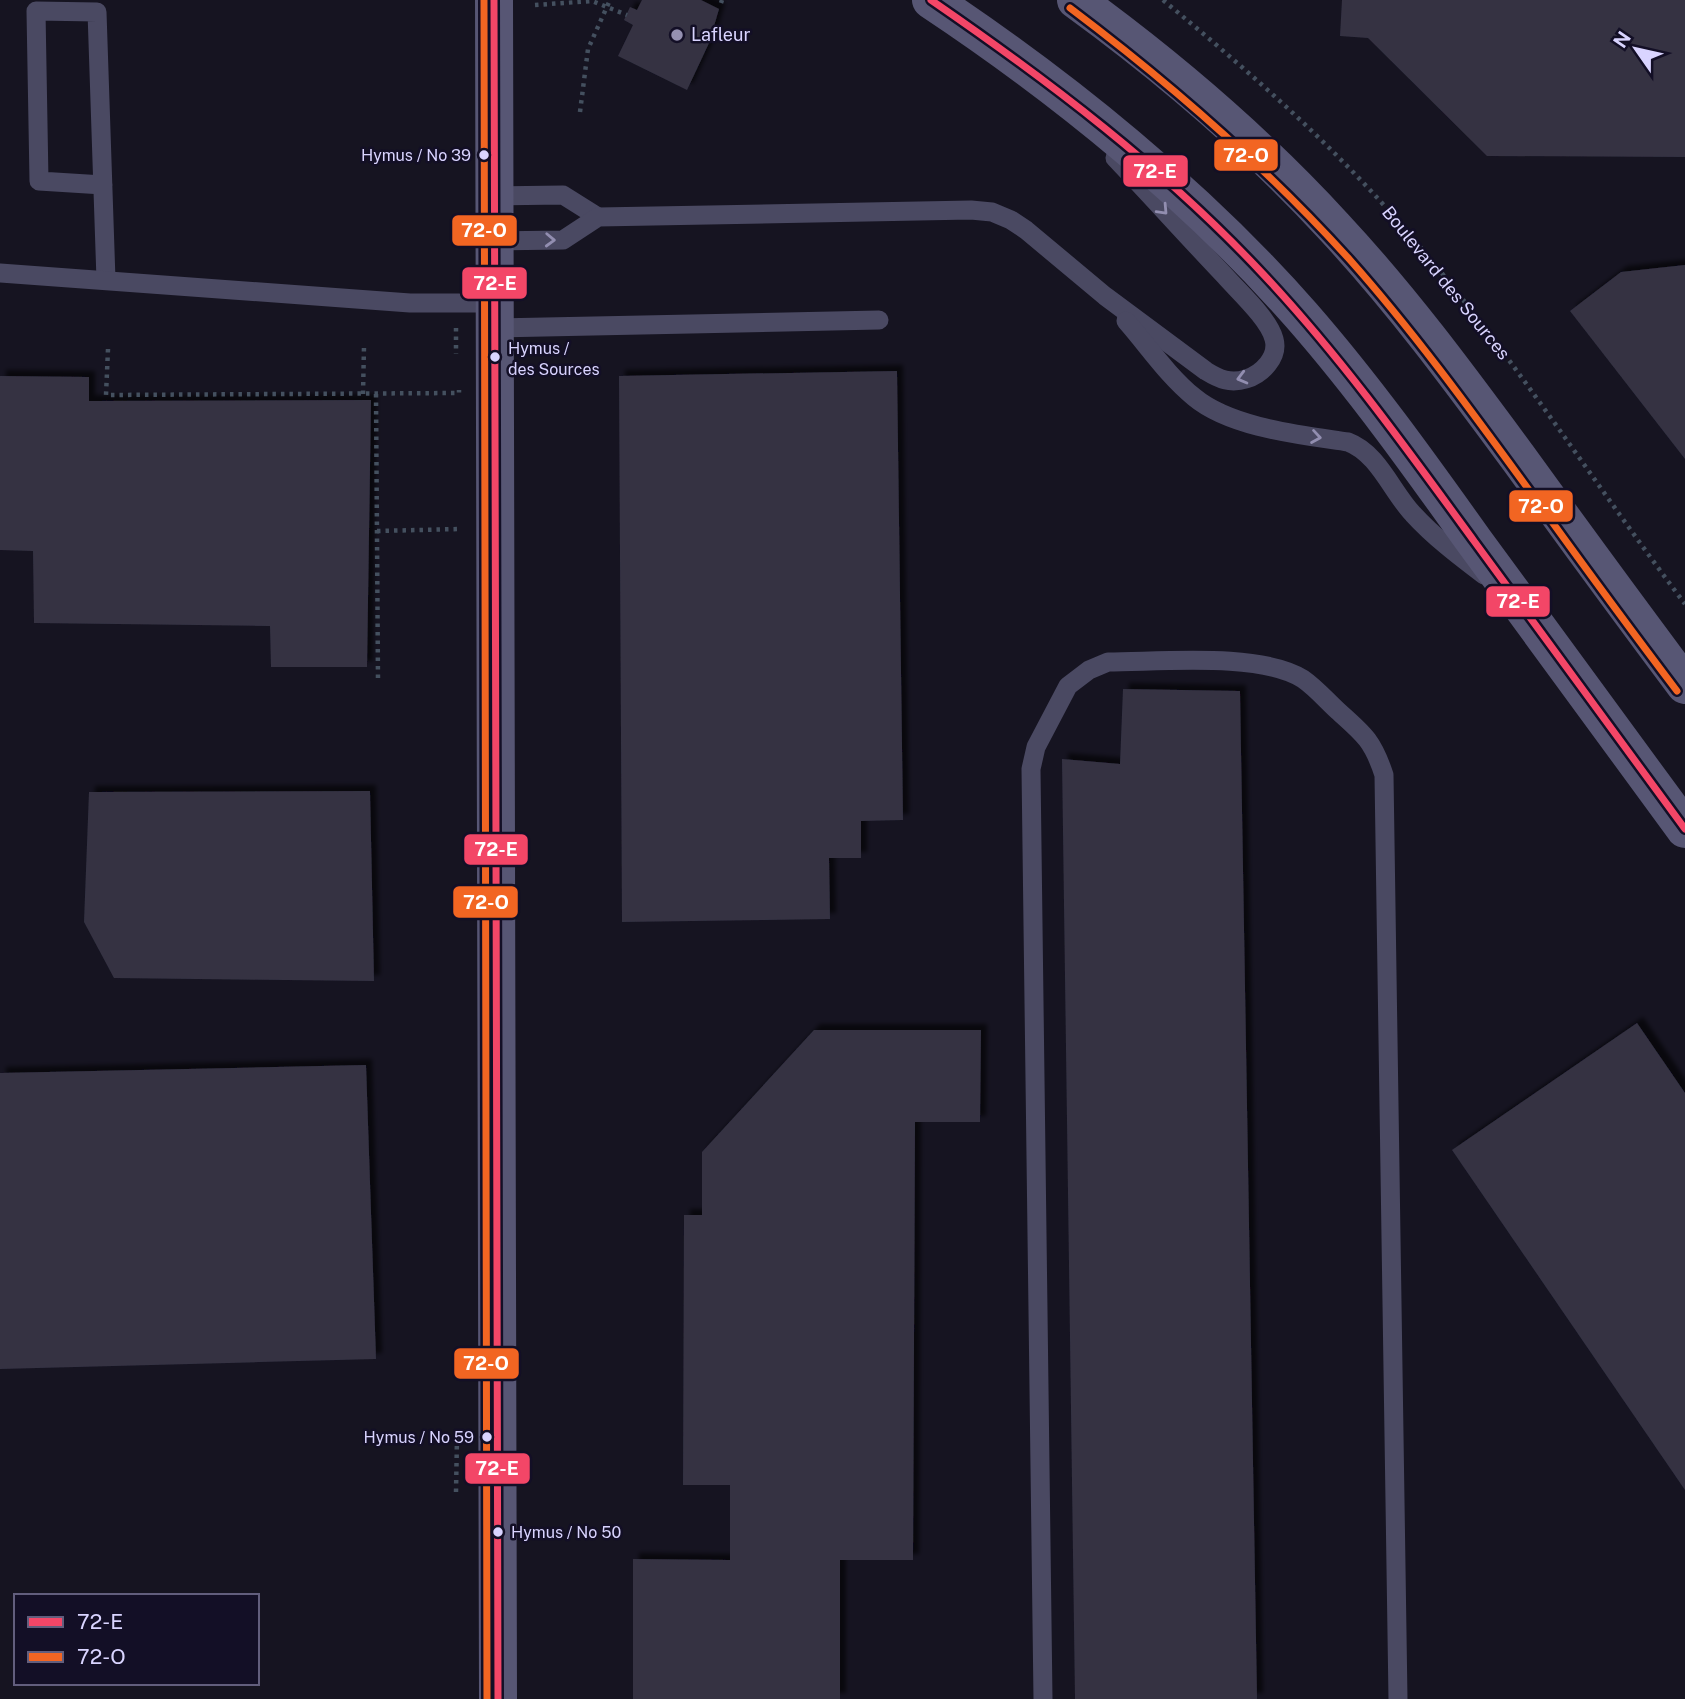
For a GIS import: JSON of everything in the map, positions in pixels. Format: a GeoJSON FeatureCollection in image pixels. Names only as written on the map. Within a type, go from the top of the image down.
{"type":"FeatureCollection","features":[{"type":"Feature","properties":{"kind":"main road"},"geometry":{"type":"LineString","coordinates":[[494,0],[498,1699]]}},
{"type":"Feature","properties":{"kind":"main road"},"geometry":{"type":"LineString","coordinates":[[931,0],[1033,71],[1139,158],[1186,199],[1288,300],[1364,390],[1685,830]]}},
{"type":"Feature","properties":{"kind":"main road"},"geometry":{"type":"LineString","coordinates":[[1076,0],[1196,95],[1280,172],[1378,276],[1449,364],[1685,685]]}},
{"type":"Feature","properties":{"kind":"lane"},"geometry":{"type":"LineString","coordinates":[[103,185],[39,181],[36,11],[97,12],[103,185],[106,280]]}},
{"type":"Feature","properties":{"kind":"lane"},"geometry":{"type":"LineString","coordinates":[[494,241],[563,240],[598,217],[971,210],[992,212],[1026,230],[1105,296],[1220,379],[1234,382],[1249,378],[1270,361],[1275,347],[1271,331],[1250,304],[1033,71]]}},
{"type":"Feature","properties":{"kind":"lane"},"geometry":{"type":"LineString","coordinates":[[495,196],[564,195],[598,217]]}},
{"type":"Feature","properties":{"kind":"lane"},"geometry":{"type":"LineString","coordinates":[[0,274],[410,303],[494,316],[879,320]]}},
{"type":"Feature","properties":{"kind":"lane"},"geometry":{"type":"LineString","coordinates":[[1105,296],[1176,380],[1196,399],[1213,410],[1245,422],[1281,432],[1357,445],[1367,454],[1411,512],[1436,537],[1518,599]]}},
{"type":"Feature","properties":{"kind":"lane"},"geometry":{"type":"LineString","coordinates":[[1043,1699],[1031,769],[1036,747],[1069,686],[1089,670],[1108,663],[1251,662],[1282,669],[1304,680],[1367,737],[1376,751],[1384,775],[1398,1699]]}},
{"type":"Feature","properties":{"kind":"path"},"geometry":{"type":"LineString","coordinates":[[580,113],[588,49],[610,0]]}},
{"type":"Feature","properties":{"kind":"path","name":"Boulevard des Sources"},"geometry":{"type":"LineString","coordinates":[[1163,0],[1288,108],[1371,190],[1500,347],[1685,604]]}},
{"type":"Feature","properties":{"kind":"path"},"geometry":{"type":"LineString","coordinates":[[535,5],[592,1],[626,15]]}},
{"type":"Feature","properties":{"kind":"path"},"geometry":{"type":"LineString","coordinates":[[363,394],[364,346]]}},
{"type":"Feature","properties":{"kind":"path"},"geometry":{"type":"LineString","coordinates":[[108,349],[106,395],[459,393]]}},
{"type":"Feature","properties":{"kind":"path"},"geometry":{"type":"LineString","coordinates":[[376,394],[378,680]]}},
{"type":"Feature","properties":{"kind":"path"},"geometry":{"type":"LineString","coordinates":[[377,531],[459,529]]}},
{"type":"Feature","properties":{"kind":"path"},"geometry":{"type":"LineString","coordinates":[[456,1492],[457,1437]]}},
{"type":"Feature","properties":{"kind":"building"},"geometry":{"type":"Polygon","coordinates":[[[642,0],[701,0],[719,9],[709,43],[687,90],[618,56],[633,25],[624,20],[630,7],[637,10],[642,0]]]}},
{"type":"Feature","properties":{"kind":"building"},"geometry":{"type":"Polygon","coordinates":[[[1342,0],[1685,0],[1685,157],[1487,156],[1368,38],[1340,36],[1342,0]]]}},
{"type":"Feature","properties":{"kind":"building"},"geometry":{"type":"Polygon","coordinates":[[[1685,265],[1685,459],[1570,311],[1621,272],[1685,265]]]}},
{"type":"Feature","properties":{"kind":"building"},"geometry":{"type":"Polygon","coordinates":[[[897,371],[903,820],[861,821],[861,858],[829,858],[830,919],[622,922],[619,376],[897,371]]]}},
{"type":"Feature","properties":{"kind":"building"},"geometry":{"type":"Polygon","coordinates":[[[0,376],[89,377],[89,401],[371,400],[367,667],[271,667],[270,626],[34,623],[33,551],[0,550],[0,376]]]}},
{"type":"Feature","properties":{"kind":"building"},"geometry":{"type":"Polygon","coordinates":[[[1123,689],[1240,691],[1257,1699],[1075,1699],[1062,759],[1120,764],[1123,689]]]}},
{"type":"Feature","properties":{"kind":"building"},"geometry":{"type":"Polygon","coordinates":[[[370,791],[374,981],[114,978],[84,922],[89,792],[370,791]]]}},
{"type":"Feature","properties":{"kind":"building"},"geometry":{"type":"Polygon","coordinates":[[[1637,1023],[1685,1093],[1685,1490],[1452,1150],[1637,1023]]]}},
{"type":"Feature","properties":{"kind":"building"},"geometry":{"type":"Polygon","coordinates":[[[814,1030],[981,1030],[980,1122],[915,1122],[913,1560],[840,1560],[840,1699],[633,1699],[633,1559],[730,1560],[730,1485],[683,1485],[684,1215],[702,1215],[702,1152],[814,1030]]]}},
{"type":"Feature","properties":{"kind":"building"},"geometry":{"type":"Polygon","coordinates":[[[366,1065],[376,1359],[0,1369],[0,1073],[366,1065]]]}},
{"type":"Feature","properties":{"kind":"transit line","name":"72-O"},"geometry":{"type":"LineString","coordinates":[[484,0],[487,1699]]}},
{"type":"Feature","properties":{"kind":"transit line","name":"72-E"},"geometry":{"type":"LineString","coordinates":[[494,0],[498,1699]]}},
{"type":"Feature","properties":{"kind":"transit line","name":"72-E"},"geometry":{"type":"LineString","coordinates":[[931,0],[1019,62],[1104,128],[1186,198],[1263,274],[1346,371],[1398,438],[1685,829]]}},
{"type":"Feature","properties":{"kind":"transit line","name":"72-O"},"geometry":{"type":"LineString","coordinates":[[1070,8],[1216,127],[1285,192],[1350,260],[1442,373],[1677,691]]}},
{"type":"Feature","properties":{"kind":"place","name":"Lafleur"},"geometry":{"type":"Point","coordinates":[677,35]}},
{"type":"Feature","properties":{"kind":"place","name":"Hymus / No 39"},"geometry":{"type":"Point","coordinates":[484,155]}},
{"type":"Feature","properties":{"kind":"place","name":"Hymus / des Sources"},"geometry":{"type":"Point","coordinates":[495,357]}},
{"type":"Feature","properties":{"kind":"place","name":"Hymus / No 59"},"geometry":{"type":"Point","coordinates":[487,1437]}},
{"type":"Feature","properties":{"kind":"place","name":"Hymus / No 50"},"geometry":{"type":"Point","coordinates":[498,1532]}}]}
